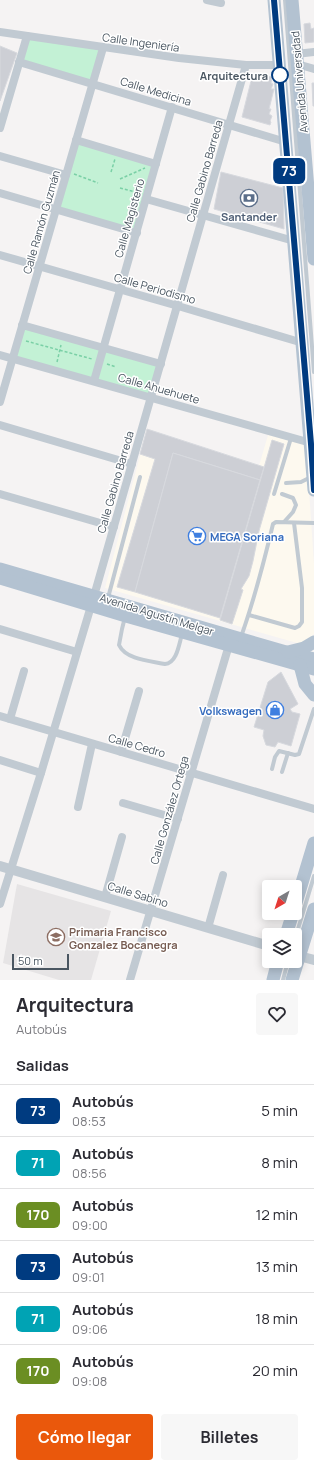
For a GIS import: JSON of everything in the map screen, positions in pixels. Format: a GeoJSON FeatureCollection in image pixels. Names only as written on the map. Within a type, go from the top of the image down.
{"type":"FeatureCollection","features":[{"type":"Feature","properties":{"kind":"main road","name":"Avenida Universidad"},"geometry":{"type":"LineString","coordinates":[[274,0],[314,490]]}},
{"type":"Feature","properties":{"kind":"main road","name":"Avenida Universidad"},"geometry":{"type":"LineString","coordinates":[[292,0],[297,59],[309,147],[314,251]]}},
{"type":"Feature","properties":{"kind":"main road","name":"Avenida Agustín Melgar"},"geometry":{"type":"LineString","coordinates":[[0,569],[92,600],[234,642],[314,669]]}},
{"type":"Feature","properties":{"kind":"main road","name":"Avenida Agustín Melgar"},"geometry":{"type":"LineString","coordinates":[[0,578],[92,600],[107,600],[127,611],[183,632],[286,652],[314,659]]}},
{"type":"Feature","properties":{"kind":"main road"},"geometry":{"type":"LineString","coordinates":[[286,652],[304,648],[314,642]]}},
{"type":"Feature","properties":{"kind":"main road"},"geometry":{"type":"LineString","coordinates":[[300,665],[305,684],[314,695]]}},
{"type":"Feature","properties":{"kind":"main road"},"geometry":{"type":"LineString","coordinates":[[302,883],[314,843]]}},
{"type":"Feature","properties":{"kind":"main road"},"geometry":{"type":"LineString","coordinates":[[302,938],[314,909]]}},
{"type":"Feature","properties":{"kind":"main road"},"geometry":{"type":"LineString","coordinates":[[273,980],[276,968]]}},
{"type":"Feature","properties":{"kind":"main road"},"geometry":{"type":"LineString","coordinates":[[292,980],[293,968]]}},
{"type":"Feature","properties":{"kind":"street"},"geometry":{"type":"LineString","coordinates":[[207,0],[221,3]]}},
{"type":"Feature","properties":{"kind":"street","name":"Calle Ingeniería"},"geometry":{"type":"LineString","coordinates":[[0,32],[179,58],[246,65],[280,65]]}},
{"type":"Feature","properties":{"kind":"street"},"geometry":{"type":"LineString","coordinates":[[0,128],[27,36]]}},
{"type":"Feature","properties":{"kind":"street","name":"Calle Ramón Guzmán"},"geometry":{"type":"LineString","coordinates":[[0,402],[103,48]]}},
{"type":"Feature","properties":{"kind":"street"},"geometry":{"type":"LineString","coordinates":[[297,59],[314,52]]}},
{"type":"Feature","properties":{"kind":"street"},"geometry":{"type":"LineString","coordinates":[[297,59],[314,69]]}},
{"type":"Feature","properties":{"kind":"street","name":"Calle Medicina"},"geometry":{"type":"LineString","coordinates":[[19,62],[286,142]]}},
{"type":"Feature","properties":{"kind":"street","name":"Calle Gabino Barreda"},"geometry":{"type":"LineString","coordinates":[[0,904],[41,773],[114,527],[246,65]]}},
{"type":"Feature","properties":{"kind":"street","name":"Calle Magisterio"},"geometry":{"type":"LineString","coordinates":[[94,381],[172,108]]}},
{"type":"Feature","properties":{"kind":"street"},"geometry":{"type":"LineString","coordinates":[[76,140],[156,164]]}},
{"type":"Feature","properties":{"kind":"street"},"geometry":{"type":"LineString","coordinates":[[0,156],[66,173]]}},
{"type":"Feature","properties":{"kind":"street"},"geometry":{"type":"LineString","coordinates":[[0,193],[137,233]]}},
{"type":"Feature","properties":{"kind":"street"},"geometry":{"type":"LineString","coordinates":[[146,197],[203,216],[294,242]]}},
{"type":"Feature","properties":{"kind":"street","name":"Calle Periodismo"},"geometry":{"type":"LineString","coordinates":[[0,255],[303,343]]}},
{"type":"Feature","properties":{"kind":"street"},"geometry":{"type":"LineString","coordinates":[[22,325],[161,364]]}},
{"type":"Feature","properties":{"kind":"street","name":"Calle Ahuehuete"},"geometry":{"type":"LineString","coordinates":[[0,355],[152,397],[311,444]]}},
{"type":"Feature","properties":{"kind":"street"},"geometry":{"type":"LineString","coordinates":[[0,425],[132,464]]}},
{"type":"Feature","properties":{"kind":"street"},"geometry":{"type":"LineString","coordinates":[[0,494],[114,527]]}},
{"type":"Feature","properties":{"kind":"street"},"geometry":{"type":"LineString","coordinates":[[0,629],[77,652]]}},
{"type":"Feature","properties":{"kind":"street","name":"Calle González Ortega"},"geometry":{"type":"LineString","coordinates":[[130,980],[191,773],[234,642]]}},
{"type":"Feature","properties":{"kind":"street"},"geometry":{"type":"LineString","coordinates":[[10,719],[24,671]]}},
{"type":"Feature","properties":{"kind":"street"},"geometry":{"type":"LineString","coordinates":[[121,752],[139,691]]}},
{"type":"Feature","properties":{"kind":"street","name":"Calle Cedro"},"geometry":{"type":"LineString","coordinates":[[0,716],[314,809]]}},
{"type":"Feature","properties":{"kind":"street"},"geometry":{"type":"LineString","coordinates":[[78,806],[92,744]]}},
{"type":"Feature","properties":{"kind":"street"},"geometry":{"type":"LineString","coordinates":[[0,760],[41,773]]}},
{"type":"Feature","properties":{"kind":"street"},"geometry":{"type":"LineString","coordinates":[[123,803],[178,819]]}},
{"type":"Feature","properties":{"kind":"street"},"geometry":{"type":"LineString","coordinates":[[105,897],[122,837]]}},
{"type":"Feature","properties":{"kind":"street","name":"Calle Sabino"},"geometry":{"type":"LineString","coordinates":[[0,866],[262,944]]}},
{"type":"Feature","properties":{"kind":"street"},"geometry":{"type":"LineString","coordinates":[[208,928],[222,875]]}},
{"type":"Feature","properties":{"kind":"street"},"geometry":{"type":"LineString","coordinates":[[302,959],[314,960]]}},
{"type":"Feature","properties":{"kind":"lane"},"geometry":{"type":"LineString","coordinates":[[285,0],[314,372]]}},
{"type":"Feature","properties":{"kind":"lane"},"geometry":{"type":"LineString","coordinates":[[274,494],[291,438]]}},
{"type":"Feature","properties":{"kind":"lane"},"geometry":{"type":"LineString","coordinates":[[286,483],[301,482],[313,476]]}},
{"type":"Feature","properties":{"kind":"lane"},"geometry":{"type":"LineString","coordinates":[[107,600],[140,477]]}},
{"type":"Feature","properties":{"kind":"lane"},"geometry":{"type":"LineString","coordinates":[[282,494],[293,498],[296,505],[293,512],[284,522]]}},
{"type":"Feature","properties":{"kind":"lane"},"geometry":{"type":"LineString","coordinates":[[234,642],[249,615],[273,524],[276,522],[314,523]]}},
{"type":"Feature","properties":{"kind":"lane"},"geometry":{"type":"LineString","coordinates":[[249,615],[295,628],[302,622],[302,588],[294,523]]}},
{"type":"Feature","properties":{"kind":"lane"},"geometry":{"type":"LineString","coordinates":[[127,611],[119,640],[121,649],[128,654],[148,661],[165,664],[172,662],[183,632]]}},
{"type":"Feature","properties":{"kind":"lane"},"geometry":{"type":"LineString","coordinates":[[272,769],[275,757],[279,751],[296,755],[299,753],[313,717],[314,709]]}},
{"type":"Feature","properties":{"kind":"lane"},"geometry":{"type":"LineString","coordinates":[[282,772],[288,753]]}},
{"type":"Feature","properties":{"kind":"lane"},"geometry":{"type":"LineString","coordinates":[[298,928],[314,876]]}},
{"type":"Feature","properties":{"kind":"lane"},"geometry":{"type":"LineString","coordinates":[[283,980],[289,968]]}},
{"type":"Feature","properties":{"kind":"path"},"geometry":{"type":"LineString","coordinates":[[111,172],[118,152]]}},
{"type":"Feature","properties":{"kind":"path"},"geometry":{"type":"LineString","coordinates":[[120,179],[156,164]]}},
{"type":"Feature","properties":{"kind":"path"},"geometry":{"type":"LineString","coordinates":[[66,173],[98,183]]}},
{"type":"Feature","properties":{"kind":"path"},"geometry":{"type":"LineString","coordinates":[[120,188],[146,197]]}},
{"type":"Feature","properties":{"kind":"path"},"geometry":{"type":"LineString","coordinates":[[55,370],[63,336]]}},
{"type":"Feature","properties":{"kind":"path"},"geometry":{"type":"LineString","coordinates":[[18,339],[116,367]]}},
{"type":"Feature","properties":{"kind":"shaded area"},"geometry":{"type":"Polygon","coordinates":[[[147,429],[259,466],[268,435],[306,445],[314,564],[314,634],[309,639],[302,643],[297,643],[105,588],[147,429]]]}},
{"type":"Feature","properties":{"kind":"shaded area","name":"Primaria Francisco Gonzalez Bocanegra"},"geometry":{"type":"Polygon","coordinates":[[[17,884],[111,911],[91,980],[59,980],[3,963],[17,884]]]}},
{"type":"Feature","properties":{"kind":"green space"},"geometry":{"type":"Polygon","coordinates":[[[27,36],[103,48],[93,84],[19,62],[27,36]]]}},
{"type":"Feature","properties":{"kind":"green space"},"geometry":{"type":"Polygon","coordinates":[[[76,140],[156,164],[137,233],[56,209],[76,140]]]}},
{"type":"Feature","properties":{"kind":"green space"},"geometry":{"type":"Polygon","coordinates":[[[22,325],[161,364],[152,397],[13,359],[22,325]]]}},
{"type":"Feature","properties":{"kind":"building"},"geometry":{"type":"Polygon","coordinates":[[[310,23],[311,29],[314,28],[314,42],[305,43],[304,24],[310,23]]]}},
{"type":"Feature","properties":{"kind":"building"},"geometry":{"type":"Polygon","coordinates":[[[0,46],[17,53],[0,101],[0,46]]]}},
{"type":"Feature","properties":{"kind":"building"},"geometry":{"type":"Polygon","coordinates":[[[258,74],[272,77],[271,83],[273,84],[271,89],[274,89],[269,109],[271,109],[269,114],[272,116],[270,125],[242,117],[252,77],[257,78],[258,74]]]}},
{"type":"Feature","properties":{"kind":"building"},"geometry":{"type":"Polygon","coordinates":[[[312,83],[314,83],[314,106],[313,106],[312,83]]]}},
{"type":"Feature","properties":{"kind":"building","name":"Santander"},"geometry":{"type":"Polygon","coordinates":[[[221,172],[283,188],[284,229],[214,209],[221,172]]]}},
{"type":"Feature","properties":{"kind":"building"},"geometry":{"type":"Polygon","coordinates":[[[147,429],[264,467],[260,480],[173,453],[135,592],[117,587],[155,459],[140,454],[147,429]]]}},
{"type":"Feature","properties":{"kind":"building"},"geometry":{"type":"Polygon","coordinates":[[[272,440],[284,444],[259,531],[249,576],[241,589],[243,590],[232,624],[220,620],[272,440]]]}},
{"type":"Feature","properties":{"kind":"building","name":"MEGA Soriana"},"geometry":{"type":"Polygon","coordinates":[[[173,453],[260,480],[220,618],[135,592],[173,453]]]}},
{"type":"Feature","properties":{"kind":"building","name":"Volkswagen"},"geometry":{"type":"Polygon","coordinates":[[[281,672],[298,704],[290,709],[292,712],[300,714],[291,746],[278,742],[275,747],[266,745],[263,736],[264,730],[254,727],[268,682],[281,672]]]}},
{"type":"Feature","properties":{"kind":"bus line","name":"73"},"geometry":{"type":"LineString","coordinates":[[274,0],[314,490]]}},
{"type":"Feature","properties":{"kind":"place","name":"Arquitectura"},"geometry":{"type":"Point","coordinates":[280,75]}},
{"type":"Feature","properties":{"kind":"place","name":"Santander"},"geometry":{"type":"Point","coordinates":[249,198]}},
{"type":"Feature","properties":{"kind":"place","name":"MEGA Soriana"},"geometry":{"type":"Point","coordinates":[197,536]}},
{"type":"Feature","properties":{"kind":"place","name":"Volkswagen"},"geometry":{"type":"Point","coordinates":[275,710]}},
{"type":"Feature","properties":{"kind":"place","name":"Primaria Francisco Gonzalez Bocanegra"},"geometry":{"type":"Point","coordinates":[56,937]}}]}
